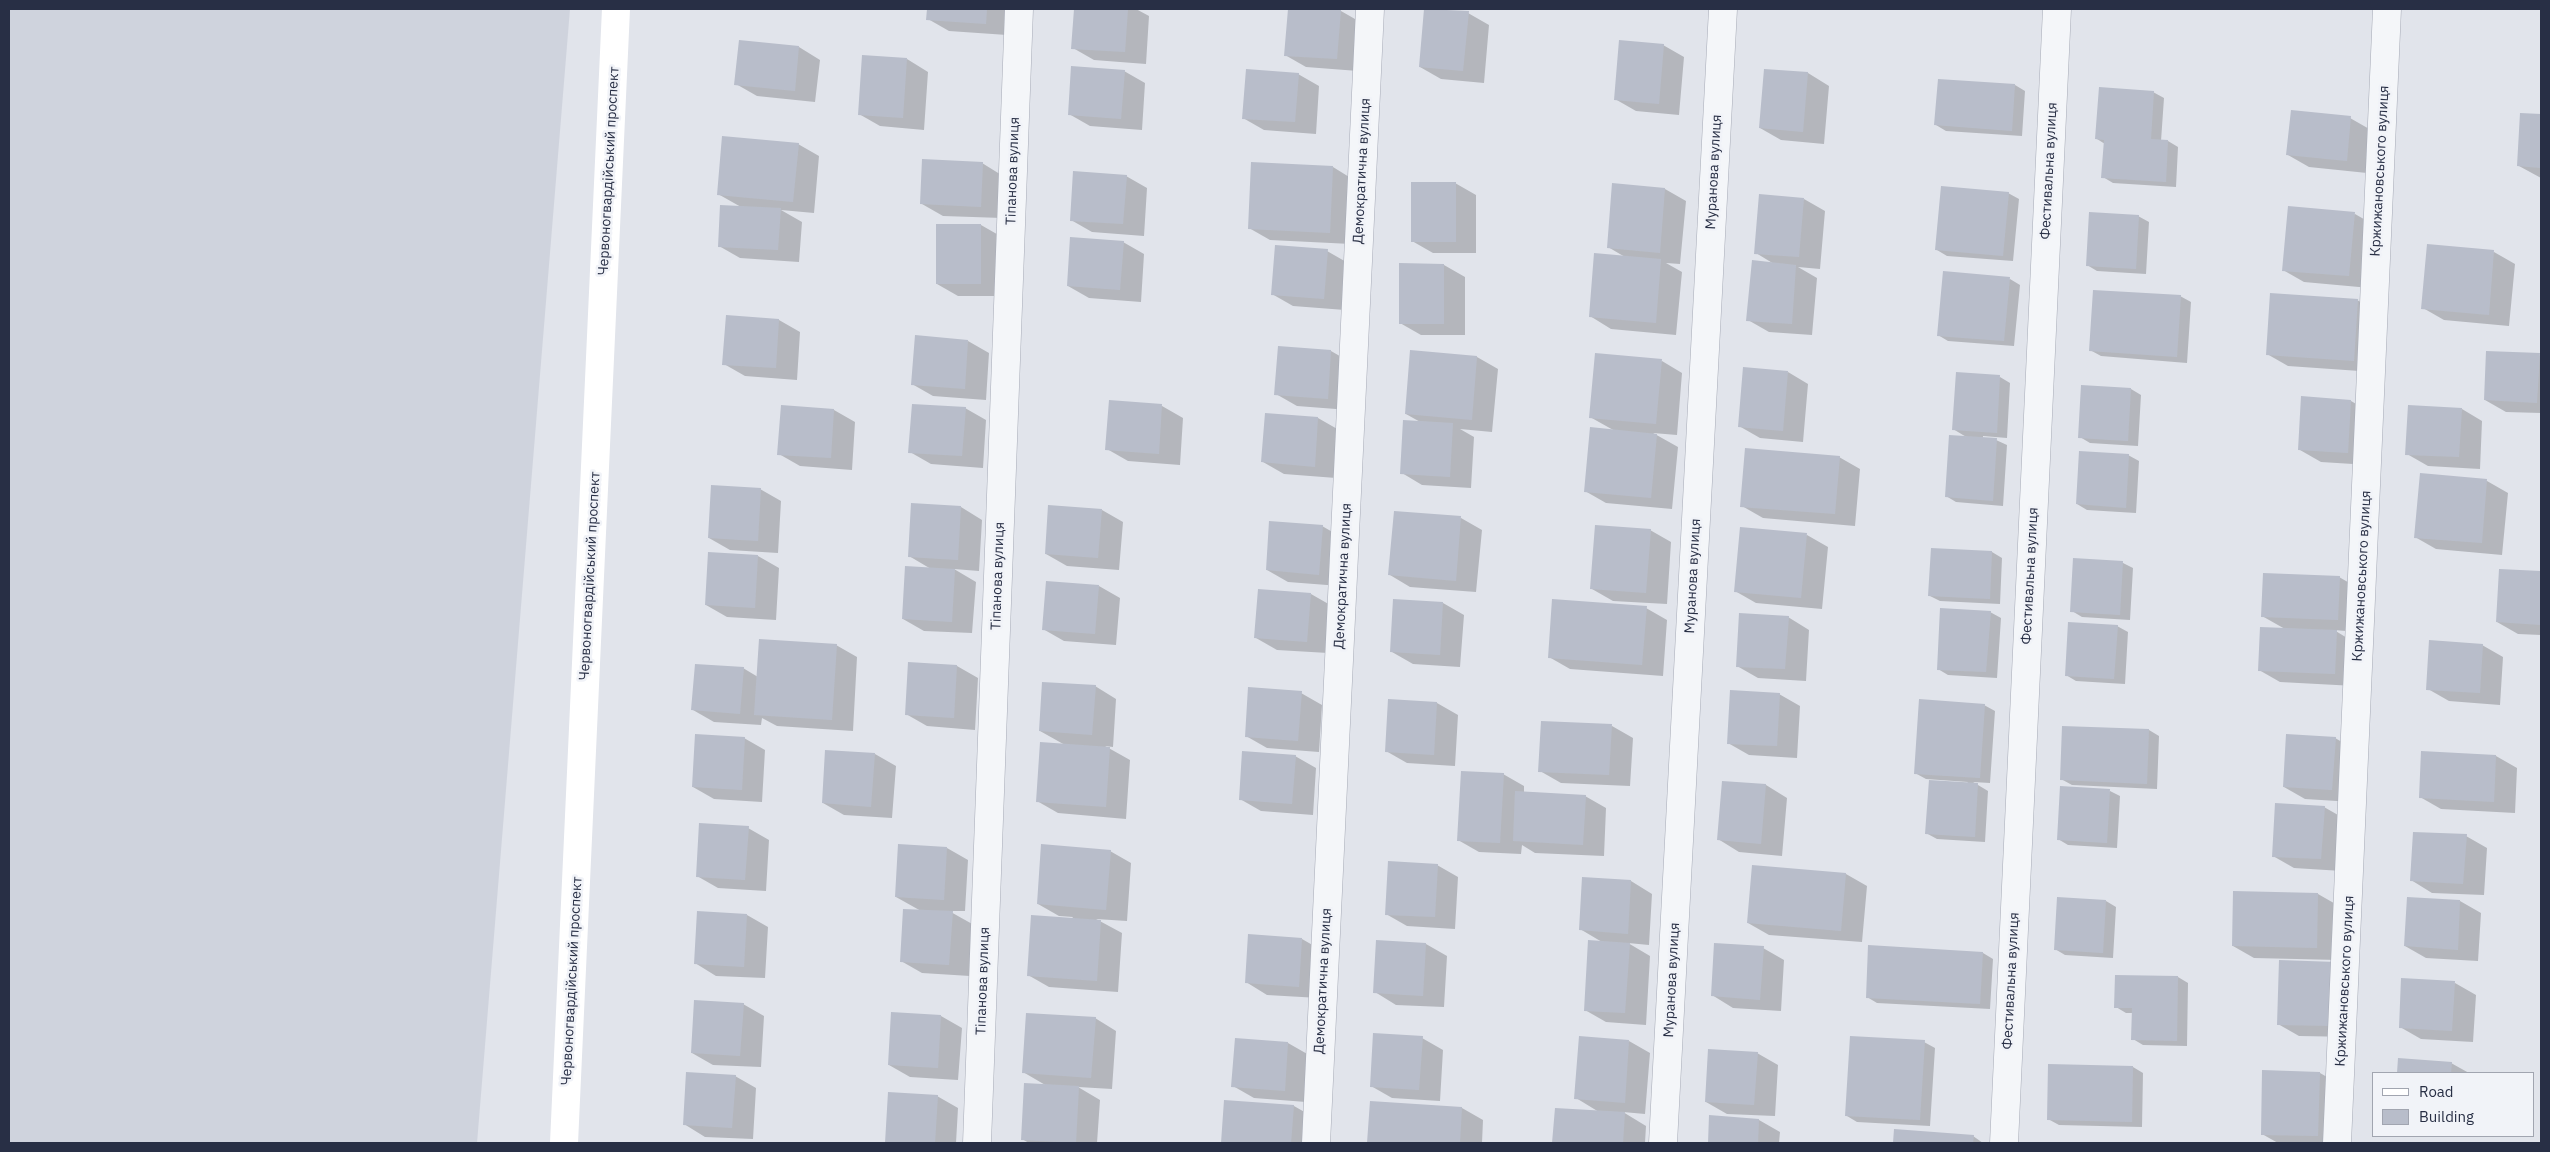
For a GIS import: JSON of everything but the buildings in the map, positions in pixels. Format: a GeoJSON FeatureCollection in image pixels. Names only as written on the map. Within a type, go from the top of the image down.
{"type":"FeatureCollection","features":[{"type":"Feature","properties":{"kind":"main road","name":"Червоногвардійський проспект"},"geometry":{"type":"LineString","coordinates":[[564,1143],[616,9]]}},
{"type":"Feature","properties":{"kind":"street","name":"Тіпанова вулиця"},"geometry":{"type":"LineString","coordinates":[[977,1143],[1019,9]]}},
{"type":"Feature","properties":{"kind":"street","name":"Демократична вулиця"},"geometry":{"type":"LineString","coordinates":[[1316,1143],[1370,9]]}},
{"type":"Feature","properties":{"kind":"street","name":"Муранова вулиця"},"geometry":{"type":"LineString","coordinates":[[1664,1143],[1722,9]]}},
{"type":"Feature","properties":{"kind":"street","name":"Фестивальна вулиця"},"geometry":{"type":"LineString","coordinates":[[2004,1143],[2056,9]]}},
{"type":"Feature","properties":{"kind":"street","name":"Кржижановського вулиця"},"geometry":{"type":"LineString","coordinates":[[2337,1143],[2387,9]]}},
{"type":"Feature","properties":{"kind":"shaded area"},"geometry":{"type":"Polygon","coordinates":[[[9,9],[570,9],[477,1143],[9,1143],[9,9]]]}}]}
